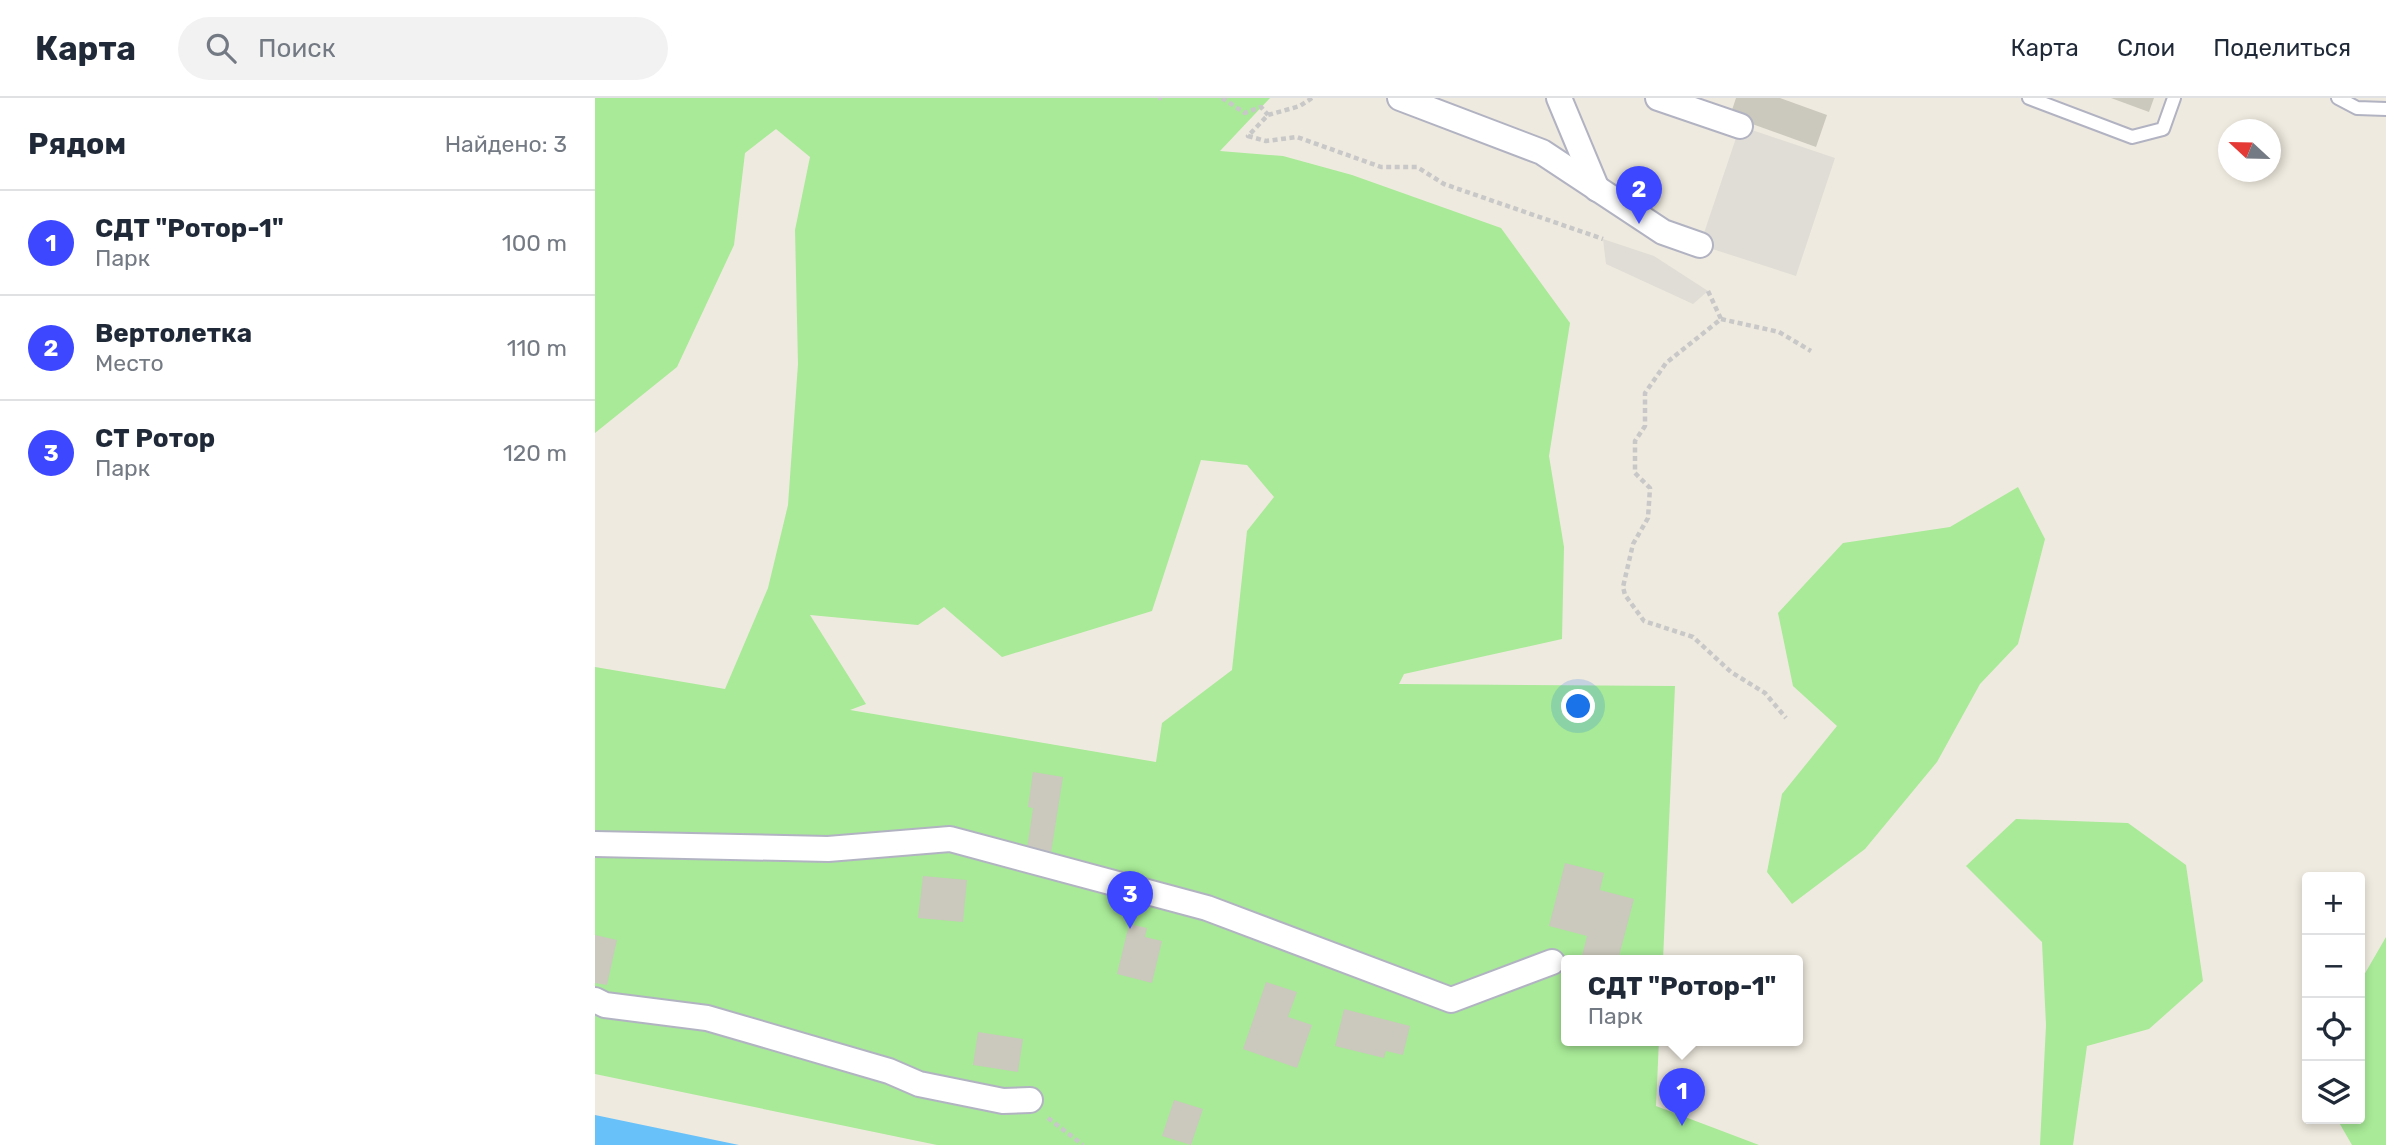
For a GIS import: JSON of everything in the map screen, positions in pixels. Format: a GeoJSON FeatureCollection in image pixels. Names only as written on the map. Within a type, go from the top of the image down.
{"type":"FeatureCollection","features":[{"type":"Feature","properties":{"kind":"street"},"geometry":{"type":"LineString","coordinates":[[1400,98],[1542,152],[1663,232],[1700,245]]}},
{"type":"Feature","properties":{"kind":"street"},"geometry":{"type":"LineString","coordinates":[[1559,98],[1597,189]]}},
{"type":"Feature","properties":{"kind":"street"},"geometry":{"type":"LineString","coordinates":[[1658,98],[1739,126]]}},
{"type":"Feature","properties":{"kind":"street"},"geometry":{"type":"LineString","coordinates":[[595,844],[828,849],[950,839],[1206,908],[1451,1000],[1552,962]]}},
{"type":"Feature","properties":{"kind":"street"},"geometry":{"type":"LineString","coordinates":[[595,1000],[605,1005],[707,1018],[889,1071],[919,1084],[1003,1101],[1030,1100]]}},
{"type":"Feature","properties":{"kind":"lane"},"geometry":{"type":"LineString","coordinates":[[2029,98],[2131,137],[2163,129],[2174,98]]}},
{"type":"Feature","properties":{"kind":"lane"},"geometry":{"type":"LineString","coordinates":[[2338,98],[2357,108],[2386,109]]}},
{"type":"Feature","properties":{"kind":"path"},"geometry":{"type":"LineString","coordinates":[[1222,98],[1245,113],[1261,107],[1268,115]]}},
{"type":"Feature","properties":{"kind":"path"},"geometry":{"type":"LineString","coordinates":[[1312,98],[1300,106],[1268,115],[1248,136],[1266,141],[1297,137],[1381,167],[1417,167],[1444,184],[1603,239]]}},
{"type":"Feature","properties":{"kind":"path"},"geometry":{"type":"LineString","coordinates":[[1708,291],[1721,319]]}},
{"type":"Feature","properties":{"kind":"path"},"geometry":{"type":"LineString","coordinates":[[1721,319],[1779,332],[1811,351]]}},
{"type":"Feature","properties":{"kind":"path"},"geometry":{"type":"LineString","coordinates":[[1721,319],[1666,363],[1645,393],[1646,426],[1635,441],[1635,473],[1650,488],[1648,517],[1633,544],[1623,587],[1625,595],[1644,621],[1693,637],[1731,672],[1765,693],[1786,718]]}},
{"type":"Feature","properties":{"kind":"path"},"geometry":{"type":"LineString","coordinates":[[1030,1100],[1083,1145]]}},
{"type":"Feature","properties":{"kind":"green space"},"geometry":{"type":"Polygon","coordinates":[[[595,98],[1270,98],[1220,151],[1283,156],[1352,175],[1501,228],[1570,323],[1549,456],[1564,547],[1562,639],[1404,674],[1399,684],[1675,686],[1663,955],[1561,955],[1561,1046],[1659,1046],[1656,1106],[1759,1145],[937,1145],[595,1074],[595,667],[725,689],[768,588],[788,505],[798,364],[795,230],[810,157],[776,129],[745,153],[734,245],[677,367],[595,433],[595,98]],[[1201,460],[1152,611],[1002,657],[944,607],[918,625],[810,615],[866,704],[850,710],[1156,762],[1162,723],[1232,670],[1247,531],[1274,497],[1247,465],[1201,460]]]}},
{"type":"Feature","properties":{"kind":"green space"},"geometry":{"type":"Polygon","coordinates":[[[2018,487],[2045,539],[2018,644],[1980,684],[1937,762],[1865,849],[1792,904],[1767,872],[1782,794],[1837,726],[1793,686],[1778,613],[1843,543],[1950,527],[2018,487]]]}},
{"type":"Feature","properties":{"kind":"green space"},"geometry":{"type":"Polygon","coordinates":[[[2016,819],[2128,823],[2186,865],[2203,981],[2149,1029],[2087,1046],[2073,1145],[2040,1145],[2046,1025],[2042,942],[1966,866],[2016,819]]]}},
{"type":"Feature","properties":{"kind":"green space"},"geometry":{"type":"Polygon","coordinates":[[[2386,937],[2386,1145],[2352,1145],[2340,1124],[2365,1124],[2365,973],[2386,937]]]}},
{"type":"Feature","properties":{"kind":"shaded area"},"geometry":{"type":"Polygon","coordinates":[[[1740,126],[1835,158],[1796,276],[1700,245],[1740,126]]]}},
{"type":"Feature","properties":{"kind":"shaded area"},"geometry":{"type":"Polygon","coordinates":[[[1603,239],[1654,256],[1708,291],[1693,304],[1606,264],[1603,239]]]}},
{"type":"Feature","properties":{"kind":"water"},"geometry":{"type":"Polygon","coordinates":[[[595,1115],[739,1145],[595,1145],[595,1115]]]}},
{"type":"Feature","properties":{"kind":"building"},"geometry":{"type":"Polygon","coordinates":[[[1736,98],[1780,98],[1827,115],[1816,147],[1730,116],[1736,98]]]}},
{"type":"Feature","properties":{"kind":"building"},"geometry":{"type":"Polygon","coordinates":[[[2111,98],[2154,98],[2149,112],[2111,98]]]}},
{"type":"Feature","properties":{"kind":"building"},"geometry":{"type":"Polygon","coordinates":[[[1033,772],[1063,777],[1051,853],[1027,849],[1033,808],[1028,807],[1033,772]]]}},
{"type":"Feature","properties":{"kind":"building"},"geometry":{"type":"Polygon","coordinates":[[[1565,863],[1604,873],[1600,890],[1634,899],[1619,955],[1582,955],[1587,936],[1549,926],[1565,863]]]}},
{"type":"Feature","properties":{"kind":"building"},"geometry":{"type":"Polygon","coordinates":[[[923,876],[967,880],[963,922],[918,918],[923,876]]]}},
{"type":"Feature","properties":{"kind":"building"},"geometry":{"type":"Polygon","coordinates":[[[1129,924],[1147,928],[1145,937],[1162,941],[1152,983],[1117,974],[1129,924]]]}},
{"type":"Feature","properties":{"kind":"building"},"geometry":{"type":"Polygon","coordinates":[[[595,935],[617,940],[607,985],[595,983],[595,935]]]}},
{"type":"Feature","properties":{"kind":"building"},"geometry":{"type":"Polygon","coordinates":[[[1266,982],[1297,992],[1288,1017],[1312,1025],[1297,1068],[1243,1049],[1266,982]]]}},
{"type":"Feature","properties":{"kind":"building"},"geometry":{"type":"Polygon","coordinates":[[[1344,1009],[1410,1026],[1403,1055],[1386,1051],[1384,1058],[1335,1046],[1344,1009]]]}},
{"type":"Feature","properties":{"kind":"building"},"geometry":{"type":"Polygon","coordinates":[[[978,1032],[1023,1039],[1018,1072],[973,1065],[978,1032]]]}},
{"type":"Feature","properties":{"kind":"building"},"geometry":{"type":"Polygon","coordinates":[[[1174,1100],[1203,1109],[1191,1145],[1162,1136],[1174,1100]]]}},
{"type":"Feature","properties":{"kind":"place","name":"Вертолетка"},"geometry":{"type":"Point","coordinates":[1639,224]}},
{"type":"Feature","properties":{"kind":"place","name":"СТ Ротор"},"geometry":{"type":"Point","coordinates":[1130,929]}},
{"type":"Feature","properties":{"kind":"place","name":"СДТ \"Ротор-1\""},"geometry":{"type":"Point","coordinates":[1682,1126]}}]}
